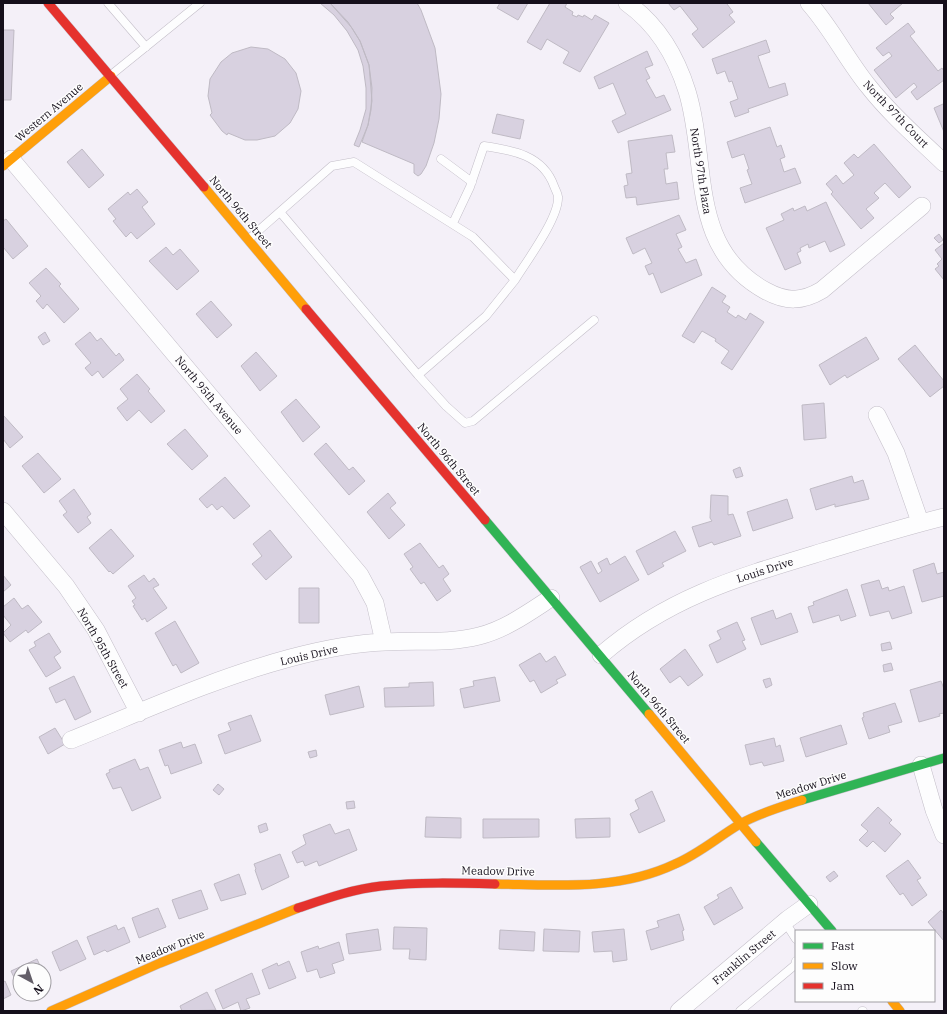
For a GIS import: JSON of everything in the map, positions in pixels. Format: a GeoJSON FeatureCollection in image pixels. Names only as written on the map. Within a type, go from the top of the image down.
{"type":"FeatureCollection","features":[{"type":"Feature","properties":{"kind":"street","name":"North 96th Street"},"geometry":{"type":"LineString","coordinates":[[48,3],[550,598],[601,655],[740,824],[831,930]]}},
{"type":"Feature","properties":{"kind":"street","name":"North 97th Plaza"},"geometry":{"type":"LineString","coordinates":[[627,3],[649,22],[663,39],[677,64],[688,93],[708,217],[715,238],[732,263],[746,277],[761,288],[776,297],[788,300],[801,299],[811,296],[822,290],[922,206]]}},
{"type":"Feature","properties":{"kind":"street","name":"North 97th Court"},"geometry":{"type":"LineString","coordinates":[[809,3],[822,18],[852,65],[870,89],[944,163]]}},
{"type":"Feature","properties":{"kind":"street","name":"Western Avenue"},"geometry":{"type":"LineString","coordinates":[[7,163],[111,76]]}},
{"type":"Feature","properties":{"kind":"street","name":"North 95th Avenue"},"geometry":{"type":"LineString","coordinates":[[7,163],[360,575],[375,603],[384,642]]}},
{"type":"Feature","properties":{"kind":"street"},"geometry":{"type":"LineString","coordinates":[[877,414],[896,453],[920,522]]}},
{"type":"Feature","properties":{"kind":"street","name":"North 95th Street"},"geometry":{"type":"LineString","coordinates":[[3,511],[66,586],[96,630],[139,713]]}},
{"type":"Feature","properties":{"kind":"street","name":"Louis Drive"},"geometry":{"type":"LineString","coordinates":[[601,655],[658,615],[709,588],[920,522],[944,517]]}},
{"type":"Feature","properties":{"kind":"street","name":"Louis Drive"},"geometry":{"type":"LineString","coordinates":[[71,740],[226,679],[289,658],[332,649],[384,642],[450,641],[478,637],[508,625],[550,598]]}},
{"type":"Feature","properties":{"kind":"street","name":"Meadow Drive"},"geometry":{"type":"LineString","coordinates":[[51,1011],[160,963],[296,909],[340,894],[380,886],[425,883],[580,885],[620,882],[648,876],[674,865],[694,854],[740,824],[770,810],[944,758]]}},
{"type":"Feature","properties":{"kind":"street"},"geometry":{"type":"LineString","coordinates":[[921,765],[934,810],[944,835]]}},
{"type":"Feature","properties":{"kind":"street","name":"Franklin Street"},"geometry":{"type":"LineString","coordinates":[[680,1011],[809,904]]}},
{"type":"Feature","properties":{"kind":"street"},"geometry":{"type":"LineString","coordinates":[[893,1002],[900,1011]]}},
{"type":"Feature","properties":{"kind":"lane"},"geometry":{"type":"LineString","coordinates":[[108,3],[146,48]]}},
{"type":"Feature","properties":{"kind":"lane"},"geometry":{"type":"LineString","coordinates":[[111,76],[200,3]]}},
{"type":"Feature","properties":{"kind":"lane"},"geometry":{"type":"LineString","coordinates":[[418,374],[486,316],[515,280],[534,253],[552,220],[558,197],[551,177],[531,157],[513,150],[484,146],[472,182],[453,224]]}},
{"type":"Feature","properties":{"kind":"lane"},"geometry":{"type":"LineString","coordinates":[[441,159],[472,182]]}},
{"type":"Feature","properties":{"kind":"lane"},"geometry":{"type":"LineString","coordinates":[[248,239],[332,166],[354,162],[473,237],[515,280]]}},
{"type":"Feature","properties":{"kind":"lane"},"geometry":{"type":"LineString","coordinates":[[280,212],[446,406],[465,423],[473,421],[594,320]]}},
{"type":"Feature","properties":{"kind":"lane"},"geometry":{"type":"LineString","coordinates":[[786,922],[795,937]]}},
{"type":"Feature","properties":{"kind":"lane"},"geometry":{"type":"LineString","coordinates":[[740,1011],[795,965]]}},
{"type":"Feature","properties":{"kind":"building"},"geometry":{"type":"Polygon","coordinates":[[[320,3],[330,3],[348,22],[360,41],[369,65],[372,88],[371,110],[368,125],[359,147],[354,145],[366,109],[366,88],[363,66],[358,50],[347,31],[334,15],[320,3]]]}},
{"type":"Feature","properties":{"kind":"building"},"geometry":{"type":"Polygon","coordinates":[[[330,3],[417,3],[421,10],[435,48],[441,94],[439,119],[434,143],[426,166],[418,176],[414,173],[414,164],[362,142],[368,125],[372,101],[369,65],[360,41],[352,28],[330,3]]]}},
{"type":"Feature","properties":{"kind":"building"},"geometry":{"type":"Polygon","coordinates":[[[500,3],[528,3],[518,20],[497,8],[500,3]]]}},
{"type":"Feature","properties":{"kind":"building"},"geometry":{"type":"Polygon","coordinates":[[[550,3],[567,3],[565,7],[573,12],[572,15],[583,17],[584,15],[592,20],[595,15],[609,23],[580,72],[563,63],[569,52],[547,39],[541,50],[527,42],[550,3]]]}},
{"type":"Feature","properties":{"kind":"building"},"geometry":{"type":"Polygon","coordinates":[[[668,3],[728,3],[727,4],[733,12],[729,15],[735,22],[703,48],[692,34],[698,29],[680,6],[674,10],[668,3]]]}},
{"type":"Feature","properties":{"kind":"building"},"geometry":{"type":"Polygon","coordinates":[[[868,3],[903,3],[890,14],[894,18],[886,25],[868,3]]]}},
{"type":"Feature","properties":{"kind":"building"},"geometry":{"type":"Polygon","coordinates":[[[908,23],[915,32],[910,36],[938,71],[942,68],[944,71],[944,80],[917,100],[911,92],[917,87],[914,83],[896,98],[874,70],[892,56],[889,52],[883,56],[876,48],[908,23]]]}},
{"type":"Feature","properties":{"kind":"building"},"geometry":{"type":"Polygon","coordinates":[[[3,30],[14,30],[11,100],[3,100],[3,30]]]}},
{"type":"Feature","properties":{"kind":"building"},"geometry":{"type":"Polygon","coordinates":[[[766,40],[770,52],[758,56],[769,88],[785,83],[788,95],[748,109],[749,112],[735,117],[730,102],[738,99],[732,81],[729,82],[725,71],[717,74],[712,59],[766,40]]]}},
{"type":"Feature","properties":{"kind":"building"},"geometry":{"type":"Polygon","coordinates":[[[251,47],[268,49],[285,59],[296,73],[301,91],[298,109],[290,123],[275,136],[257,140],[245,140],[228,133],[227,135],[222,131],[210,115],[212,113],[208,96],[210,79],[221,62],[232,53],[251,47]]]}},
{"type":"Feature","properties":{"kind":"building"},"geometry":{"type":"Polygon","coordinates":[[[647,51],[653,65],[645,68],[650,78],[646,80],[656,98],[664,95],[671,110],[618,133],[612,121],[626,114],[613,83],[599,89],[594,77],[647,51]]]}},
{"type":"Feature","properties":{"kind":"building"},"geometry":{"type":"Polygon","coordinates":[[[943,104],[944,106],[944,132],[934,108],[943,104]]]}},
{"type":"Feature","properties":{"kind":"building"},"geometry":{"type":"Polygon","coordinates":[[[497,114],[524,120],[520,139],[492,133],[497,114]]]}},
{"type":"Feature","properties":{"kind":"building"},"geometry":{"type":"Polygon","coordinates":[[[770,127],[777,147],[781,145],[785,157],[780,159],[784,172],[795,168],[801,183],[745,203],[740,188],[752,184],[747,170],[749,169],[744,154],[732,158],[727,142],[770,127]]]}},
{"type":"Feature","properties":{"kind":"building"},"geometry":{"type":"Polygon","coordinates":[[[672,135],[675,152],[666,153],[668,169],[664,169],[666,184],[677,182],[679,199],[637,205],[636,197],[626,198],[624,186],[628,185],[626,174],[632,173],[628,141],[672,135]]]}},
{"type":"Feature","properties":{"kind":"building"},"geometry":{"type":"Polygon","coordinates":[[[874,144],[911,187],[899,198],[885,183],[874,193],[879,198],[866,209],[874,218],[861,229],[831,194],[833,192],[826,184],[836,175],[843,184],[854,175],[844,163],[854,154],[858,158],[874,144]]]}},
{"type":"Feature","properties":{"kind":"building"},"geometry":{"type":"Polygon","coordinates":[[[82,149],[104,175],[89,188],[67,162],[82,149]]]}},
{"type":"Feature","properties":{"kind":"building"},"geometry":{"type":"Polygon","coordinates":[[[137,189],[148,202],[142,207],[155,224],[137,239],[131,232],[126,237],[113,221],[116,219],[108,209],[128,192],[130,195],[137,189]]]}},
{"type":"Feature","properties":{"kind":"building"},"geometry":{"type":"Polygon","coordinates":[[[826,202],[845,245],[830,252],[825,241],[809,248],[808,244],[800,248],[801,251],[797,253],[801,263],[785,270],[766,228],[784,220],[781,214],[793,208],[794,211],[805,206],[807,211],[826,202]]]}},
{"type":"Feature","properties":{"kind":"building"},"geometry":{"type":"Polygon","coordinates":[[[679,215],[686,230],[676,234],[682,247],[678,249],[686,263],[696,259],[702,275],[661,293],[653,273],[649,275],[645,266],[652,263],[645,248],[633,254],[626,238],[679,215]]]}},
{"type":"Feature","properties":{"kind":"building"},"geometry":{"type":"Polygon","coordinates":[[[6,219],[28,246],[13,259],[3,247],[3,221],[6,219]]]}},
{"type":"Feature","properties":{"kind":"building"},"geometry":{"type":"Polygon","coordinates":[[[939,234],[943,240],[939,243],[934,238],[939,234]]]}},
{"type":"Feature","properties":{"kind":"building"},"geometry":{"type":"Polygon","coordinates":[[[944,243],[944,280],[935,269],[939,266],[937,264],[942,259],[935,250],[944,243]]]}},
{"type":"Feature","properties":{"kind":"building"},"geometry":{"type":"Polygon","coordinates":[[[166,247],[173,255],[180,249],[199,271],[177,290],[149,261],[166,247]]]}},
{"type":"Feature","properties":{"kind":"building"},"geometry":{"type":"Polygon","coordinates":[[[46,268],[61,284],[59,286],[79,309],[64,323],[47,304],[43,309],[36,301],[41,296],[29,283],[46,268]]]}},
{"type":"Feature","properties":{"kind":"building"},"geometry":{"type":"Polygon","coordinates":[[[712,287],[726,296],[722,302],[730,307],[727,312],[736,318],[738,315],[746,320],[750,313],[764,322],[732,370],[721,363],[729,351],[715,341],[716,339],[702,331],[694,343],[682,336],[712,287]]]}},
{"type":"Feature","properties":{"kind":"building"},"geometry":{"type":"Polygon","coordinates":[[[211,301],[232,325],[217,338],[196,314],[211,301]]]}},
{"type":"Feature","properties":{"kind":"building"},"geometry":{"type":"Polygon","coordinates":[[[45,332],[50,341],[43,345],[38,337],[45,332]]]}},
{"type":"Feature","properties":{"kind":"building"},"geometry":{"type":"Polygon","coordinates":[[[90,332],[97,341],[101,338],[116,356],[119,353],[124,360],[103,378],[98,371],[92,376],[85,368],[91,363],[75,344],[90,332]]]}},
{"type":"Feature","properties":{"kind":"building"},"geometry":{"type":"Polygon","coordinates":[[[866,337],[879,359],[847,378],[845,375],[830,385],[819,365],[866,337]]]}},
{"type":"Feature","properties":{"kind":"building"},"geometry":{"type":"Polygon","coordinates":[[[915,345],[944,381],[944,386],[930,397],[898,359],[915,345]]]}},
{"type":"Feature","properties":{"kind":"building"},"geometry":{"type":"Polygon","coordinates":[[[256,352],[277,376],[260,391],[241,366],[256,352]]]}},
{"type":"Feature","properties":{"kind":"building"},"geometry":{"type":"Polygon","coordinates":[[[137,374],[150,389],[148,391],[165,411],[151,423],[139,410],[127,421],[117,408],[128,399],[120,389],[137,374]]]}},
{"type":"Feature","properties":{"kind":"building"},"geometry":{"type":"Polygon","coordinates":[[[296,399],[320,427],[303,442],[281,412],[296,399]]]}},
{"type":"Feature","properties":{"kind":"building"},"geometry":{"type":"Polygon","coordinates":[[[824,403],[826,438],[804,440],[802,405],[824,403]]]}},
{"type":"Feature","properties":{"kind":"building"},"geometry":{"type":"Polygon","coordinates":[[[3,415],[23,437],[10,448],[3,439],[3,415]]]}},
{"type":"Feature","properties":{"kind":"building"},"geometry":{"type":"Polygon","coordinates":[[[185,429],[208,456],[192,470],[167,444],[185,429]]]}},
{"type":"Feature","properties":{"kind":"building"},"geometry":{"type":"Polygon","coordinates":[[[326,443],[349,470],[353,467],[365,481],[349,495],[314,454],[326,443]]]}},
{"type":"Feature","properties":{"kind":"building"},"geometry":{"type":"Polygon","coordinates":[[[38,453],[61,479],[44,493],[22,466],[38,453]]]}},
{"type":"Feature","properties":{"kind":"building"},"geometry":{"type":"Polygon","coordinates":[[[740,467],[743,476],[736,478],[733,470],[740,467]]]}},
{"type":"Feature","properties":{"kind":"building"},"geometry":{"type":"Polygon","coordinates":[[[852,476],[854,483],[863,480],[869,499],[835,507],[835,504],[816,510],[810,489],[852,476]]]}},
{"type":"Feature","properties":{"kind":"building"},"geometry":{"type":"Polygon","coordinates":[[[225,477],[250,506],[234,519],[222,506],[217,510],[212,504],[207,508],[199,499],[225,477]]]}},
{"type":"Feature","properties":{"kind":"building"},"geometry":{"type":"Polygon","coordinates":[[[74,489],[91,514],[87,517],[91,523],[78,533],[63,515],[67,512],[59,501],[74,489]]]}},
{"type":"Feature","properties":{"kind":"building"},"geometry":{"type":"Polygon","coordinates":[[[388,493],[396,503],[390,508],[405,525],[389,539],[367,512],[388,493]]]}},
{"type":"Feature","properties":{"kind":"building"},"geometry":{"type":"Polygon","coordinates":[[[711,495],[728,496],[728,515],[733,514],[741,536],[714,545],[712,542],[699,547],[692,527],[712,521],[710,518],[711,495]]]}},
{"type":"Feature","properties":{"kind":"building"},"geometry":{"type":"Polygon","coordinates":[[[787,499],[793,518],[753,531],[747,512],[787,499]]]}},
{"type":"Feature","properties":{"kind":"building"},"geometry":{"type":"Polygon","coordinates":[[[111,529],[134,556],[113,574],[110,571],[109,572],[89,548],[111,529]]]}},
{"type":"Feature","properties":{"kind":"building"},"geometry":{"type":"Polygon","coordinates":[[[270,530],[292,557],[266,580],[252,564],[262,556],[253,544],[270,530]]]}},
{"type":"Feature","properties":{"kind":"building"},"geometry":{"type":"Polygon","coordinates":[[[675,531],[686,551],[662,563],[664,566],[648,575],[636,551],[675,531]]]}},
{"type":"Feature","properties":{"kind":"building"},"geometry":{"type":"Polygon","coordinates":[[[420,543],[439,568],[443,565],[449,574],[443,579],[451,591],[437,601],[424,582],[421,584],[410,569],[413,567],[404,554],[420,543]]]}},
{"type":"Feature","properties":{"kind":"building"},"geometry":{"type":"Polygon","coordinates":[[[625,556],[639,580],[600,602],[580,567],[591,561],[598,574],[602,571],[598,563],[607,558],[610,565],[625,556]]]}},
{"type":"Feature","properties":{"kind":"building"},"geometry":{"type":"Polygon","coordinates":[[[934,563],[937,574],[944,572],[944,596],[922,602],[913,570],[934,563]]]}},
{"type":"Feature","properties":{"kind":"building"},"geometry":{"type":"Polygon","coordinates":[[[3,575],[11,585],[3,592],[3,575]]]}},
{"type":"Feature","properties":{"kind":"building"},"geometry":{"type":"Polygon","coordinates":[[[144,575],[149,582],[154,578],[159,585],[153,588],[167,608],[147,622],[145,618],[142,620],[133,606],[135,605],[132,601],[136,598],[128,586],[144,575]]]}},
{"type":"Feature","properties":{"kind":"building"},"geometry":{"type":"Polygon","coordinates":[[[879,580],[882,589],[888,587],[889,591],[904,586],[912,613],[892,619],[889,611],[870,616],[861,585],[879,580]]]}},
{"type":"Feature","properties":{"kind":"building"},"geometry":{"type":"Polygon","coordinates":[[[299,588],[319,588],[319,623],[299,623],[299,588]]]}},
{"type":"Feature","properties":{"kind":"building"},"geometry":{"type":"Polygon","coordinates":[[[847,589],[856,616],[841,621],[839,615],[813,623],[808,607],[814,605],[813,602],[847,589]]]}},
{"type":"Feature","properties":{"kind":"building"},"geometry":{"type":"Polygon","coordinates":[[[14,598],[22,609],[28,605],[42,622],[28,633],[26,630],[10,642],[3,633],[11,625],[3,615],[3,607],[14,598]]]}},
{"type":"Feature","properties":{"kind":"building"},"geometry":{"type":"Polygon","coordinates":[[[773,610],[776,619],[791,613],[798,632],[761,645],[751,618],[773,610]]]}},
{"type":"Feature","properties":{"kind":"building"},"geometry":{"type":"Polygon","coordinates":[[[175,621],[199,663],[181,673],[176,664],[173,666],[155,633],[175,621]]]}},
{"type":"Feature","properties":{"kind":"building"},"geometry":{"type":"Polygon","coordinates":[[[737,622],[745,640],[742,641],[746,649],[717,663],[709,645],[721,639],[717,631],[737,622]]]}},
{"type":"Feature","properties":{"kind":"building"},"geometry":{"type":"Polygon","coordinates":[[[49,633],[61,652],[54,657],[61,668],[46,677],[29,650],[36,646],[34,642],[49,633]]]}},
{"type":"Feature","properties":{"kind":"building"},"geometry":{"type":"Polygon","coordinates":[[[890,642],[892,649],[882,651],[881,644],[890,642]]]}},
{"type":"Feature","properties":{"kind":"building"},"geometry":{"type":"Polygon","coordinates":[[[685,649],[703,675],[688,686],[680,676],[670,683],[660,669],[685,649]]]}},
{"type":"Feature","properties":{"kind":"building"},"geometry":{"type":"Polygon","coordinates":[[[540,653],[546,662],[555,656],[566,675],[556,680],[558,683],[541,693],[534,680],[530,682],[519,665],[540,653]]]}},
{"type":"Feature","properties":{"kind":"building"},"geometry":{"type":"Polygon","coordinates":[[[891,663],[893,670],[884,672],[883,665],[891,663]]]}},
{"type":"Feature","properties":{"kind":"building"},"geometry":{"type":"Polygon","coordinates":[[[74,676],[91,712],[75,720],[65,699],[56,703],[49,688],[74,676]]]}},
{"type":"Feature","properties":{"kind":"building"},"geometry":{"type":"Polygon","coordinates":[[[495,677],[500,701],[464,708],[460,689],[474,686],[473,681],[495,677]]]}},
{"type":"Feature","properties":{"kind":"building"},"geometry":{"type":"Polygon","coordinates":[[[770,678],[772,685],[766,688],[763,680],[770,678]]]}},
{"type":"Feature","properties":{"kind":"building"},"geometry":{"type":"Polygon","coordinates":[[[941,681],[944,689],[944,713],[939,714],[940,716],[919,722],[910,690],[941,681]]]}},
{"type":"Feature","properties":{"kind":"building"},"geometry":{"type":"Polygon","coordinates":[[[433,682],[434,706],[385,707],[384,688],[409,687],[409,683],[433,682]]]}},
{"type":"Feature","properties":{"kind":"building"},"geometry":{"type":"Polygon","coordinates":[[[359,686],[364,707],[330,715],[325,695],[359,686]]]}},
{"type":"Feature","properties":{"kind":"building"},"geometry":{"type":"Polygon","coordinates":[[[895,703],[902,722],[888,726],[890,732],[869,739],[862,718],[864,717],[863,713],[895,703]]]}},
{"type":"Feature","properties":{"kind":"building"},"geometry":{"type":"Polygon","coordinates":[[[251,715],[261,741],[225,754],[218,735],[231,730],[228,723],[251,715]]]}},
{"type":"Feature","properties":{"kind":"building"},"geometry":{"type":"Polygon","coordinates":[[[841,725],[847,744],[806,757],[800,738],[841,725]]]}},
{"type":"Feature","properties":{"kind":"building"},"geometry":{"type":"Polygon","coordinates":[[[55,728],[65,744],[48,754],[39,737],[55,728]]]}},
{"type":"Feature","properties":{"kind":"building"},"geometry":{"type":"Polygon","coordinates":[[[774,738],[776,747],[780,745],[784,761],[764,766],[762,762],[750,765],[745,745],[774,738]]]}},
{"type":"Feature","properties":{"kind":"building"},"geometry":{"type":"Polygon","coordinates":[[[181,742],[183,748],[195,744],[202,763],[171,774],[168,765],[165,766],[159,750],[181,742]]]}},
{"type":"Feature","properties":{"kind":"building"},"geometry":{"type":"Polygon","coordinates":[[[316,750],[317,756],[310,758],[308,752],[316,750]]]}},
{"type":"Feature","properties":{"kind":"building"},"geometry":{"type":"Polygon","coordinates":[[[135,759],[140,770],[148,767],[161,798],[132,811],[121,787],[113,789],[106,774],[110,772],[109,770],[135,759]]]}},
{"type":"Feature","properties":{"kind":"building"},"geometry":{"type":"Polygon","coordinates":[[[218,784],[224,789],[219,795],[213,790],[218,784]]]}},
{"type":"Feature","properties":{"kind":"building"},"geometry":{"type":"Polygon","coordinates":[[[652,791],[665,821],[639,833],[630,814],[639,809],[635,800],[652,791]]]}},
{"type":"Feature","properties":{"kind":"building"},"geometry":{"type":"Polygon","coordinates":[[[354,801],[355,808],[347,809],[346,802],[354,801]]]}},
{"type":"Feature","properties":{"kind":"building"},"geometry":{"type":"Polygon","coordinates":[[[878,807],[892,820],[889,823],[901,834],[885,852],[873,841],[867,847],[859,840],[868,831],[861,825],[878,807]]]}},
{"type":"Feature","properties":{"kind":"building"},"geometry":{"type":"Polygon","coordinates":[[[426,817],[461,818],[461,838],[425,837],[426,817]]]}},
{"type":"Feature","properties":{"kind":"building"},"geometry":{"type":"Polygon","coordinates":[[[610,818],[610,837],[576,838],[575,819],[610,818]]]}},
{"type":"Feature","properties":{"kind":"building"},"geometry":{"type":"Polygon","coordinates":[[[483,819],[539,819],[539,837],[483,838],[483,819]]]}},
{"type":"Feature","properties":{"kind":"building"},"geometry":{"type":"Polygon","coordinates":[[[266,823],[268,830],[260,833],[258,826],[266,823]]]}},
{"type":"Feature","properties":{"kind":"building"},"geometry":{"type":"Polygon","coordinates":[[[330,824],[335,834],[349,829],[357,850],[319,866],[317,861],[305,866],[303,861],[297,863],[292,852],[306,844],[303,835],[330,824]]]}},
{"type":"Feature","properties":{"kind":"building"},"geometry":{"type":"Polygon","coordinates":[[[280,854],[289,877],[262,890],[254,864],[280,854]]]}},
{"type":"Feature","properties":{"kind":"building"},"geometry":{"type":"Polygon","coordinates":[[[908,860],[921,878],[917,880],[927,895],[912,906],[903,893],[900,895],[886,876],[908,860]]]}},
{"type":"Feature","properties":{"kind":"building"},"geometry":{"type":"Polygon","coordinates":[[[834,871],[838,876],[830,882],[826,877],[834,871]]]}},
{"type":"Feature","properties":{"kind":"building"},"geometry":{"type":"Polygon","coordinates":[[[239,874],[246,894],[221,901],[214,884],[239,874]]]}},
{"type":"Feature","properties":{"kind":"building"},"geometry":{"type":"Polygon","coordinates":[[[731,887],[743,908],[714,925],[704,907],[719,898],[717,895],[731,887]]]}},
{"type":"Feature","properties":{"kind":"building"},"geometry":{"type":"Polygon","coordinates":[[[201,890],[208,909],[179,919],[172,900],[201,890]]]}},
{"type":"Feature","properties":{"kind":"building"},"geometry":{"type":"Polygon","coordinates":[[[158,908],[166,927],[139,938],[132,918],[158,908]]]}},
{"type":"Feature","properties":{"kind":"building"},"geometry":{"type":"Polygon","coordinates":[[[941,910],[944,914],[944,941],[935,930],[928,922],[941,910]]]}},
{"type":"Feature","properties":{"kind":"building"},"geometry":{"type":"Polygon","coordinates":[[[679,914],[684,930],[682,931],[684,940],[651,950],[646,931],[659,927],[657,921],[679,914]]]}},
{"type":"Feature","properties":{"kind":"building"},"geometry":{"type":"Polygon","coordinates":[[[116,925],[118,930],[124,927],[130,942],[107,952],[105,950],[94,955],[87,937],[116,925]]]}},
{"type":"Feature","properties":{"kind":"building"},"geometry":{"type":"Polygon","coordinates":[[[394,927],[427,928],[426,960],[409,959],[410,949],[393,949],[394,927]]]}},
{"type":"Feature","properties":{"kind":"building"},"geometry":{"type":"Polygon","coordinates":[[[378,929],[381,950],[349,954],[346,934],[378,929]]]}},
{"type":"Feature","properties":{"kind":"building"},"geometry":{"type":"Polygon","coordinates":[[[544,929],[580,931],[579,952],[543,951],[544,929]]]}},
{"type":"Feature","properties":{"kind":"building"},"geometry":{"type":"Polygon","coordinates":[[[624,929],[627,960],[613,962],[612,951],[594,952],[592,932],[624,929]]]}},
{"type":"Feature","properties":{"kind":"building"},"geometry":{"type":"Polygon","coordinates":[[[500,930],[535,932],[534,951],[499,949],[500,930]]]}},
{"type":"Feature","properties":{"kind":"building"},"geometry":{"type":"Polygon","coordinates":[[[77,940],[86,959],[60,971],[52,952],[77,940]]]}},
{"type":"Feature","properties":{"kind":"building"},"geometry":{"type":"Polygon","coordinates":[[[339,942],[344,960],[332,964],[335,973],[320,978],[317,969],[307,972],[301,952],[318,946],[319,949],[339,942]]]}},
{"type":"Feature","properties":{"kind":"building"},"geometry":{"type":"Polygon","coordinates":[[[37,959],[38,962],[30,962],[37,959]]]}},
{"type":"Feature","properties":{"kind":"building"},"geometry":{"type":"Polygon","coordinates":[[[289,961],[296,978],[269,989],[262,970],[277,963],[278,966],[289,961]]]}},
{"type":"Feature","properties":{"kind":"building"},"geometry":{"type":"Polygon","coordinates":[[[252,973],[260,994],[246,999],[250,1008],[241,1011],[238,1002],[223,1009],[215,990],[252,973]]]}},
{"type":"Feature","properties":{"kind":"building"},"geometry":{"type":"Polygon","coordinates":[[[5,981],[11,995],[3,999],[3,982],[5,981]]]}},
{"type":"Feature","properties":{"kind":"building"},"geometry":{"type":"Polygon","coordinates":[[[207,992],[216,1010],[182,1011],[180,1006],[207,992]]]}},
{"type":"Feature","properties":{"kind":"traffic: fast"},"geometry":{"type":"LineString","coordinates":[[485,520],[649,714]]}},
{"type":"Feature","properties":{"kind":"traffic: fast"},"geometry":{"type":"LineString","coordinates":[[802,800],[944,758]]}},
{"type":"Feature","properties":{"kind":"traffic: fast"},"geometry":{"type":"LineString","coordinates":[[756,842],[831,930]]}},
{"type":"Feature","properties":{"kind":"traffic: slow"},"geometry":{"type":"LineString","coordinates":[[3,166],[111,76]]}},
{"type":"Feature","properties":{"kind":"traffic: slow"},"geometry":{"type":"LineString","coordinates":[[204,187],[306,309]]}},
{"type":"Feature","properties":{"kind":"traffic: slow"},"geometry":{"type":"LineString","coordinates":[[649,714],[756,842]]}},
{"type":"Feature","properties":{"kind":"traffic: slow"},"geometry":{"type":"LineString","coordinates":[[495,884],[586,884],[631,879],[653,873],[684,860],[747,820],[770,810],[802,800]]}},
{"type":"Feature","properties":{"kind":"traffic: slow"},"geometry":{"type":"LineString","coordinates":[[51,1011],[160,963],[298,908]]}},
{"type":"Feature","properties":{"kind":"traffic: slow"},"geometry":{"type":"LineString","coordinates":[[893,1002],[900,1011]]}},
{"type":"Feature","properties":{"kind":"traffic: jam"},"geometry":{"type":"LineString","coordinates":[[48,3],[204,187]]}},
{"type":"Feature","properties":{"kind":"traffic: jam"},"geometry":{"type":"LineString","coordinates":[[306,309],[485,520]]}},
{"type":"Feature","properties":{"kind":"traffic: jam"},"geometry":{"type":"LineString","coordinates":[[298,908],[371,887],[424,883],[495,884]]}}]}
